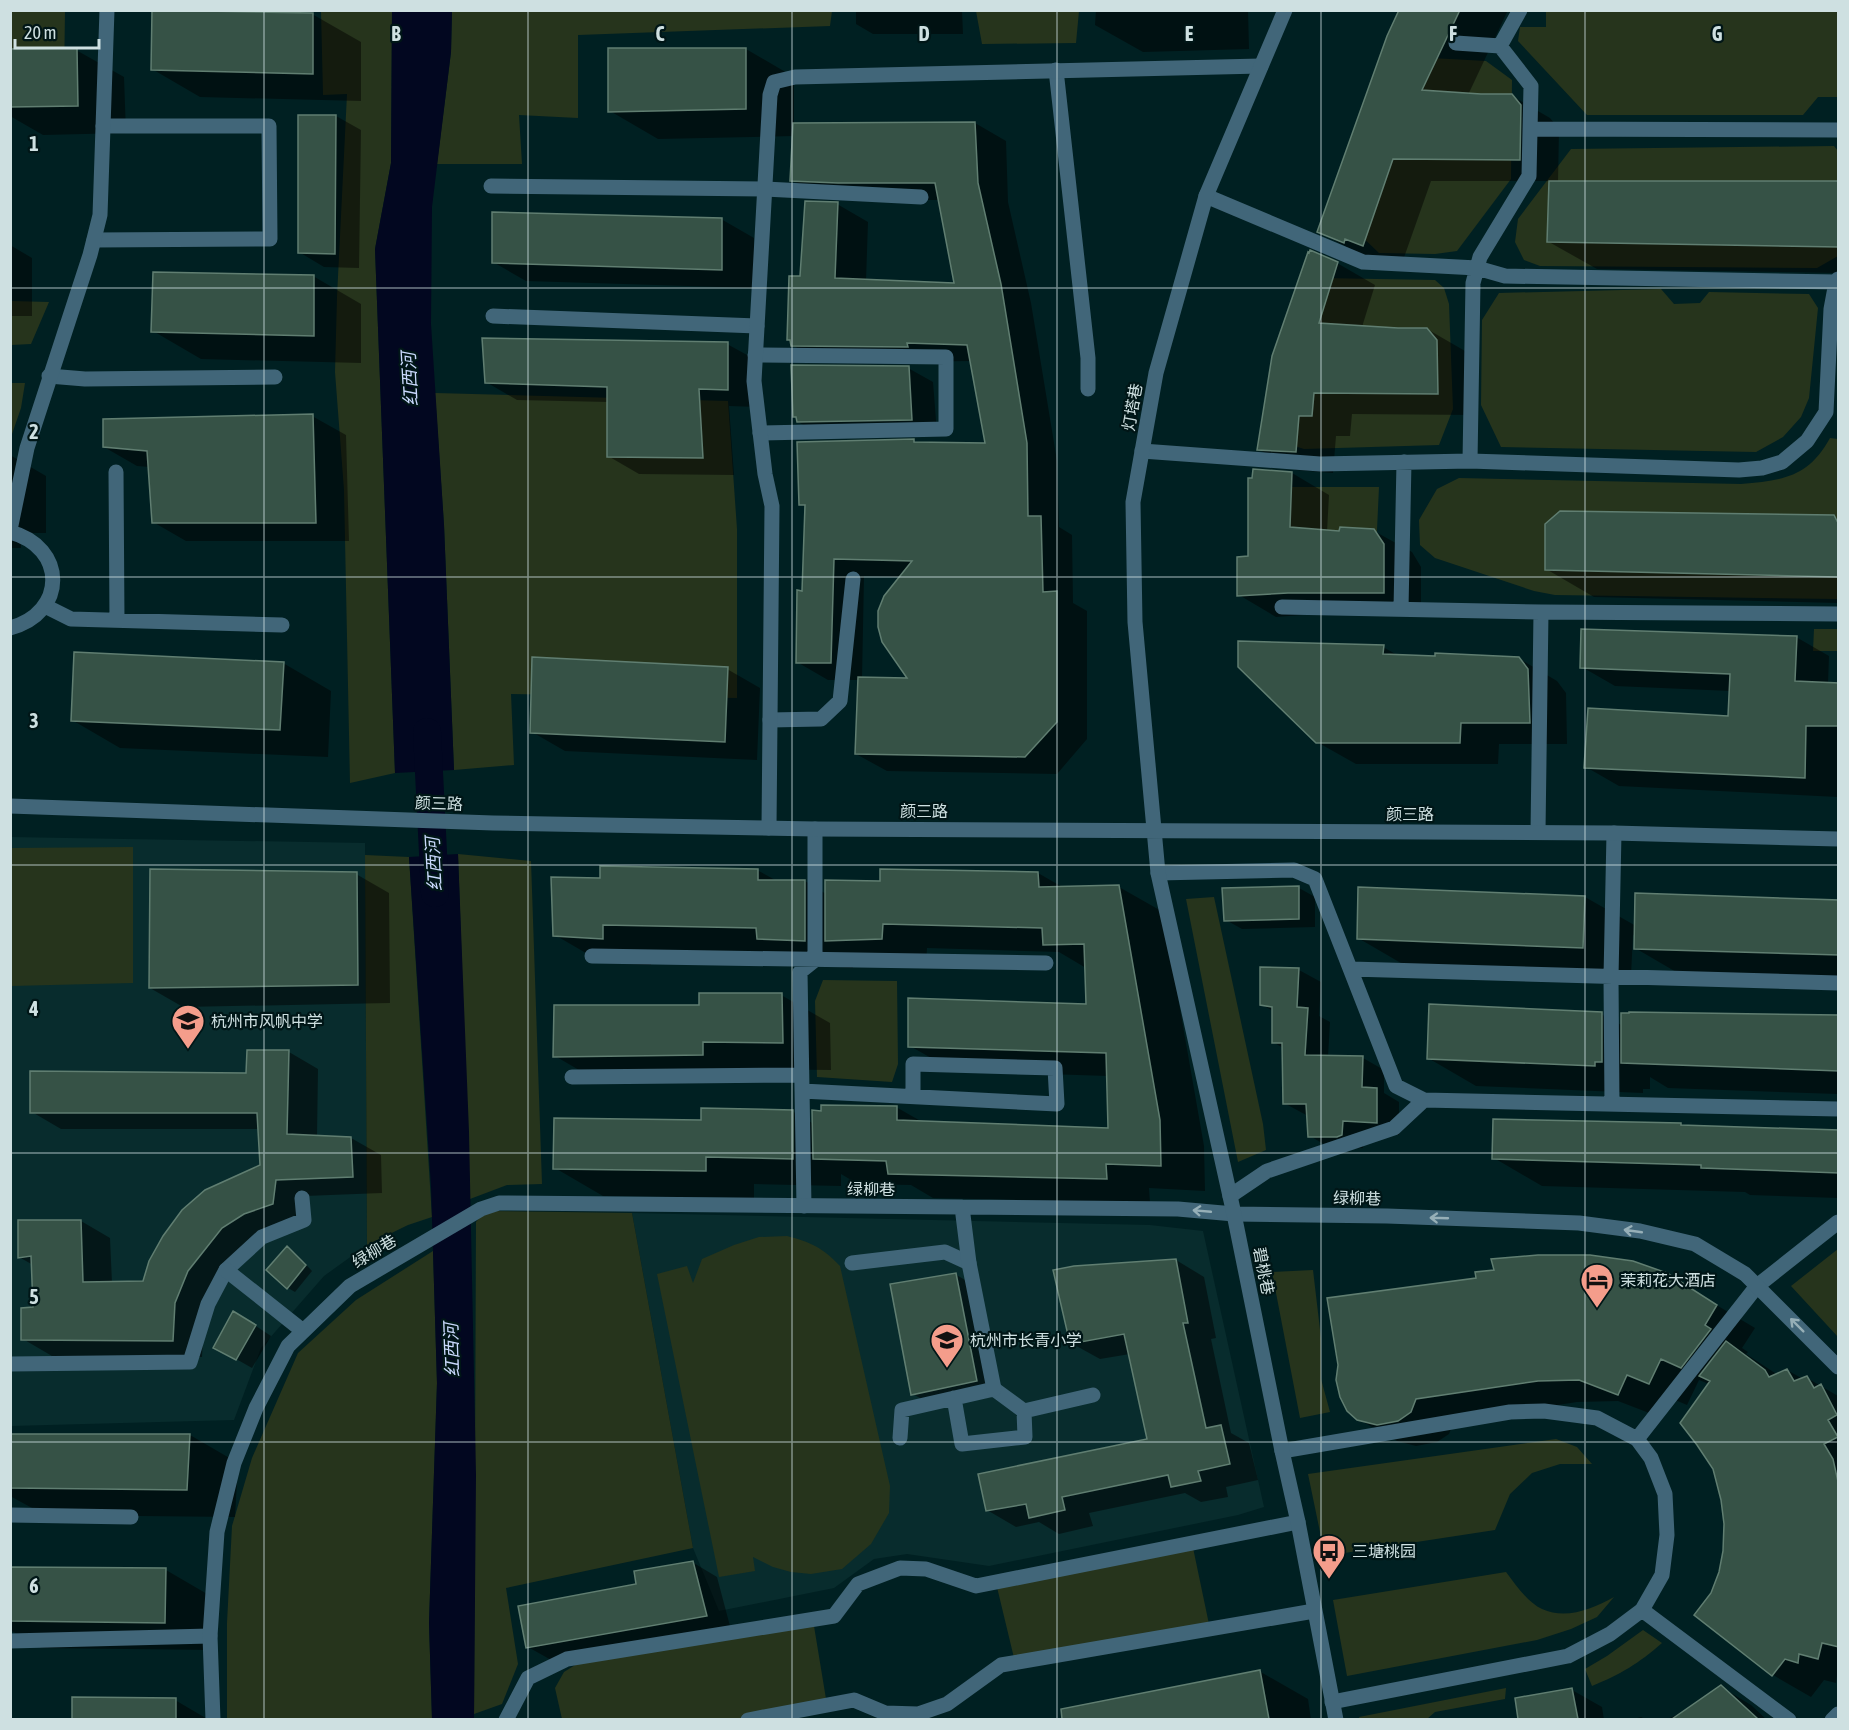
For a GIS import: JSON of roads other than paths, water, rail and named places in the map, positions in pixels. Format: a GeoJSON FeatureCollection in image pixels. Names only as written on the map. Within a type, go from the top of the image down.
{"type":"FeatureCollection","features":[{"type":"Feature","properties":{"kind":"street"},"geometry":{"type":"LineString","coordinates":[[10,628],[26,624],[39,615],[48,602],[52,587],[52,572],[47,557],[38,545],[25,536],[10,531],[27,448],[90,255],[100,215],[107,10]]}},
{"type":"Feature","properties":{"kind":"street","name":"灯塔巷"},"geometry":{"type":"LineString","coordinates":[[1154,830],[1135,622],[1133,502],[1156,373],[1206,196],[1285,10]]}},
{"type":"Feature","properties":{"kind":"street"},"geometry":{"type":"LineString","coordinates":[[1500,46],[1520,10]]}},
{"type":"Feature","properties":{"kind":"street"},"geometry":{"type":"LineString","coordinates":[[1456,43],[1500,46],[1531,86],[1529,176],[1480,257],[1473,283],[1470,461]]}},
{"type":"Feature","properties":{"kind":"street"},"geometry":{"type":"LineString","coordinates":[[769,828],[772,506],[765,474],[754,381],[770,95],[774,82],[795,77],[1261,66]]}},
{"type":"Feature","properties":{"kind":"street"},"geometry":{"type":"LineString","coordinates":[[1056,70],[1088,358],[1088,389]]}},
{"type":"Feature","properties":{"kind":"street"},"geometry":{"type":"LineString","coordinates":[[94,240],[270,239],[269,126],[103,126]]}},
{"type":"Feature","properties":{"kind":"street"},"geometry":{"type":"LineString","coordinates":[[1530,129],[1839,130]]}},
{"type":"Feature","properties":{"kind":"street"},"geometry":{"type":"LineString","coordinates":[[491,186],[765,189],[921,197]]}},
{"type":"Feature","properties":{"kind":"street"},"geometry":{"type":"LineString","coordinates":[[1142,451],[1320,464],[1470,461],[1739,470],[1762,468],[1782,462],[1834,415],[1831,309],[1837,280],[1505,276],[1477,268],[1363,262],[1206,196]]}},
{"type":"Feature","properties":{"kind":"street"},"geometry":{"type":"LineString","coordinates":[[494,316],[757,327]]}},
{"type":"Feature","properties":{"kind":"street"},"geometry":{"type":"LineString","coordinates":[[755,355],[946,357],[946,429],[760,433]]}},
{"type":"Feature","properties":{"kind":"street"},"geometry":{"type":"LineString","coordinates":[[49,376],[85,379],[275,377]]}},
{"type":"Feature","properties":{"kind":"street"},"geometry":{"type":"LineString","coordinates":[[1401,609],[1404,462]]}},
{"type":"Feature","properties":{"kind":"street"},"geometry":{"type":"LineString","coordinates":[[116,472],[117,620]]}},
{"type":"Feature","properties":{"kind":"street"},"geometry":{"type":"LineString","coordinates":[[770,720],[822,719],[840,701],[853,579]]}},
{"type":"Feature","properties":{"kind":"street"},"geometry":{"type":"LineString","coordinates":[[45,606],[71,619],[282,625]]}},
{"type":"Feature","properties":{"kind":"street"},"geometry":{"type":"LineString","coordinates":[[1282,607],[1839,614]]}},
{"type":"Feature","properties":{"kind":"street"},"geometry":{"type":"LineString","coordinates":[[1538,832],[1541,612]]}},
{"type":"Feature","properties":{"kind":"street","name":"颜三路"},"geometry":{"type":"LineString","coordinates":[[10,806],[455,821],[815,829],[1538,832],[1839,839]]}},
{"type":"Feature","properties":{"kind":"street"},"geometry":{"type":"LineString","coordinates":[[815,829],[815,960]]}},
{"type":"Feature","properties":{"kind":"street","name":"碧桃巷"},"geometry":{"type":"LineString","coordinates":[[1154,830],[1158,873],[1234,1214],[1336,1719]]}},
{"type":"Feature","properties":{"kind":"street"},"geometry":{"type":"LineString","coordinates":[[1612,1104],[1611,977],[1614,833]]}},
{"type":"Feature","properties":{"kind":"street"},"geometry":{"type":"LineString","coordinates":[[1158,873],[1294,870],[1315,879],[1396,1086],[1424,1100],[1839,1109]]}},
{"type":"Feature","properties":{"kind":"street"},"geometry":{"type":"LineString","coordinates":[[592,956],[1046,963]]}},
{"type":"Feature","properties":{"kind":"street"},"geometry":{"type":"LineString","coordinates":[[804,1206],[800,972],[815,960]]}},
{"type":"Feature","properties":{"kind":"street"},"geometry":{"type":"LineString","coordinates":[[1351,969],[1839,983]]}},
{"type":"Feature","properties":{"kind":"street"},"geometry":{"type":"LineString","coordinates":[[802,1091],[913,1097],[1057,1104],[1055,1068],[913,1064],[913,1097]]}},
{"type":"Feature","properties":{"kind":"street"},"geometry":{"type":"LineString","coordinates":[[572,1077],[801,1075]]}},
{"type":"Feature","properties":{"kind":"street"},"geometry":{"type":"LineString","coordinates":[[1230,1196],[1267,1171],[1394,1128],[1424,1100]]}},
{"type":"Feature","properties":{"kind":"street"},"geometry":{"type":"LineString","coordinates":[[10,1364],[189,1362],[208,1304],[226,1270],[262,1237],[304,1220],[302,1198]]}},
{"type":"Feature","properties":{"kind":"street","name":"绿柳巷"},"geometry":{"type":"LineString","coordinates":[[213,1719],[210,1636],[217,1532],[234,1463],[256,1408],[288,1346],[350,1286],[481,1209],[500,1203],[1178,1209],[1234,1214],[1579,1223],[1640,1231],[1695,1244],[1745,1274],[1839,1367]]}},
{"type":"Feature","properties":{"kind":"street"},"geometry":{"type":"LineString","coordinates":[[962,1207],[969,1263],[994,1389],[1024,1411],[1093,1395]]}},
{"type":"Feature","properties":{"kind":"street"},"geometry":{"type":"LineString","coordinates":[[1637,1439],[1757,1286],[1839,1222]]}},
{"type":"Feature","properties":{"kind":"street"},"geometry":{"type":"LineString","coordinates":[[852,1263],[945,1252],[969,1263]]}},
{"type":"Feature","properties":{"kind":"street"},"geometry":{"type":"LineString","coordinates":[[226,1270],[303,1331]]}},
{"type":"Feature","properties":{"kind":"street"},"geometry":{"type":"LineString","coordinates":[[900,1438],[902,1410],[994,1389]]}},
{"type":"Feature","properties":{"kind":"street"},"geometry":{"type":"LineString","coordinates":[[954,1398],[962,1444],[1025,1437],[1024,1411]]}},
{"type":"Feature","properties":{"kind":"street"},"geometry":{"type":"LineString","coordinates":[[1282,1451],[1510,1412],[1544,1411],[1597,1418],[1637,1439],[1651,1458],[1665,1494],[1667,1535],[1662,1575],[1642,1610],[1610,1634],[1568,1656],[1332,1702]]}},
{"type":"Feature","properties":{"kind":"street"},"geometry":{"type":"LineString","coordinates":[[10,1515],[131,1517]]}},
{"type":"Feature","properties":{"kind":"street"},"geometry":{"type":"LineString","coordinates":[[506,1719],[528,1678],[567,1659],[834,1616],[858,1584],[900,1568],[926,1569],[976,1586],[1298,1522]]}},
{"type":"Feature","properties":{"kind":"street"},"geometry":{"type":"LineString","coordinates":[[1642,1610],[1789,1719]]}},
{"type":"Feature","properties":{"kind":"street"},"geometry":{"type":"LineString","coordinates":[[748,1719],[854,1700],[885,1713],[935,1714],[1001,1665],[1314,1611]]}},
{"type":"Feature","properties":{"kind":"street"},"geometry":{"type":"LineString","coordinates":[[10,1641],[210,1636]]}},
{"type":"Feature","properties":{"kind":"street"},"geometry":{"type":"LineString","coordinates":[[1832,1719],[1839,1714]]}},
{"type":"Feature","properties":{"kind":"water"},"geometry":{"type":"Polygon","coordinates":[[[392,11],[452,11],[451,52],[432,207],[431,324],[444,525],[454,770],[395,773],[375,249],[391,163],[392,11]]]}},
{"type":"Feature","properties":{"kind":"water"},"geometry":{"type":"Polygon","coordinates":[[[458,854],[469,1132],[476,1475],[474,1719],[432,1719],[429,1623],[437,1383],[431,1186],[409,857],[458,854]]]}},
{"type":"Feature","properties":{"kind":"waterway","name":"红西河"},"geometry":{"type":"LineString","coordinates":[[427,732],[435,893]]}},
{"type":"Feature","properties":{"kind":"place","name":"杭州市风帆中学"},"geometry":{"type":"Point","coordinates":[188,1050]}},
{"type":"Feature","properties":{"kind":"place","name":"茉莉花大酒店"},"geometry":{"type":"Point","coordinates":[1597,1309]}},
{"type":"Feature","properties":{"kind":"place","name":"杭州市长青小学"},"geometry":{"type":"Point","coordinates":[947,1369]}},
{"type":"Feature","properties":{"kind":"place","name":"三塘桃园"},"geometry":{"type":"Point","coordinates":[1329,1580]}}]}
